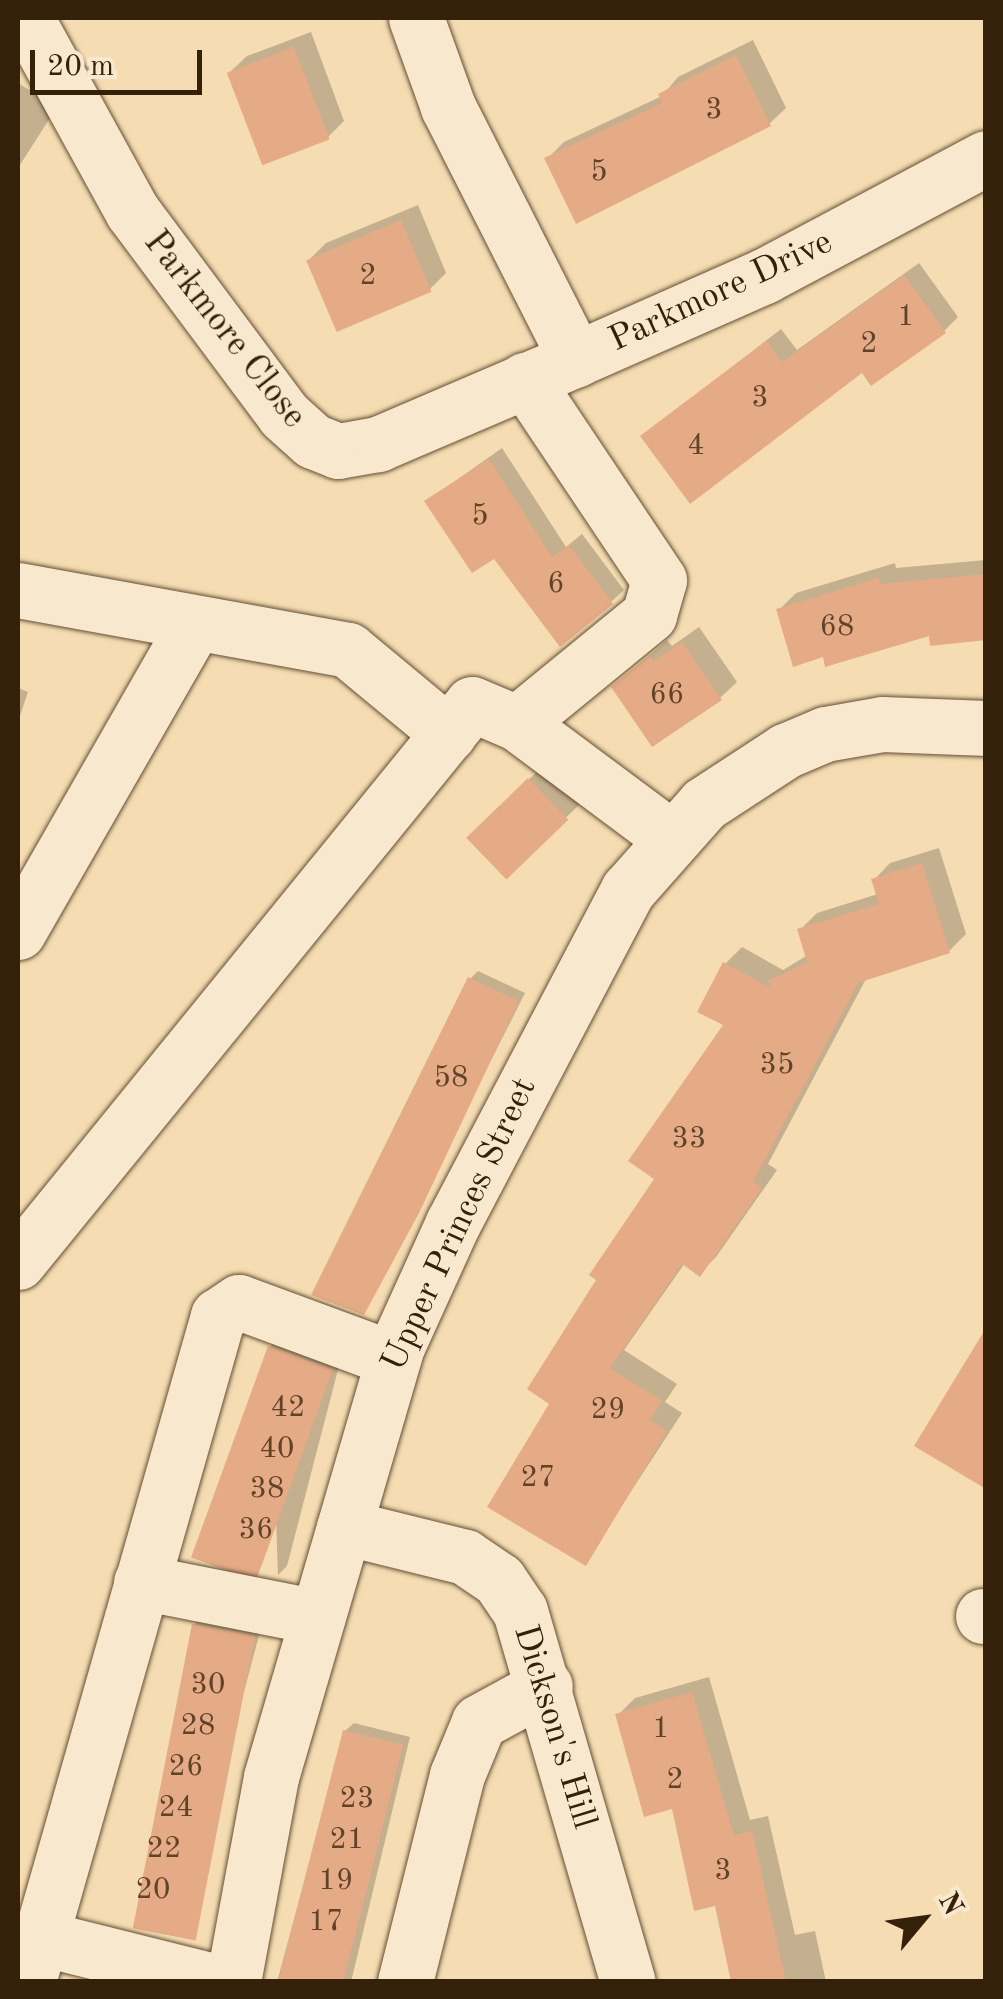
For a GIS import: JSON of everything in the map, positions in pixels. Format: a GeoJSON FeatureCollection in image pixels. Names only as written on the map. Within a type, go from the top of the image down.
{"type":"FeatureCollection","features":[{"type":"Feature","properties":{"kind":"street","name":"Parkmore Close"},"geometry":{"type":"LineString","coordinates":[[26,18],[132,211],[302,434],[338,451],[365,448],[576,358]]}},
{"type":"Feature","properties":{"kind":"street","name":"Parkmore Drive"},"geometry":{"type":"LineString","coordinates":[[416,18],[448,107],[576,358],[764,276],[986,158]]}},
{"type":"Feature","properties":{"kind":"street"},"geometry":{"type":"LineString","coordinates":[[517,722],[650,615],[659,580],[524,380]]}},
{"type":"Feature","properties":{"kind":"street"},"geometry":{"type":"LineString","coordinates":[[18,590],[348,650],[449,734]]}},
{"type":"Feature","properties":{"kind":"street"},"geometry":{"type":"LineString","coordinates":[[18,932],[195,623]]}},
{"type":"Feature","properties":{"kind":"street"},"geometry":{"type":"LineString","coordinates":[[18,1262],[472,704],[517,722],[670,837]]}},
{"type":"Feature","properties":{"kind":"street","name":"Upper Princes Street"},"geometry":{"type":"LineString","coordinates":[[233,1982],[271,1777],[393,1360],[453,1223],[628,890],[670,837],[746,774],[825,734],[883,724],[986,728]]}},
{"type":"Feature","properties":{"kind":"street"},"geometry":{"type":"LineString","coordinates":[[217,1982],[32,1959],[218,1316],[239,1302],[393,1360]]}},
{"type":"Feature","properties":{"kind":"street","name":"Dickson's Hill"},"geometry":{"type":"LineString","coordinates":[[344,1527],[484,1567],[520,1611],[546,1686],[628,1982]]}},
{"type":"Feature","properties":{"kind":"street"},"geometry":{"type":"LineString","coordinates":[[140,1582],[318,1617]]}},
{"type":"Feature","properties":{"kind":"street"},"geometry":{"type":"LineString","coordinates":[[405,1982],[457,1775],[480,1722],[546,1686]]}},
{"type":"Feature","properties":{"kind":"building"},"geometry":{"type":"Polygon","coordinates":[[[294,47],[329,139],[262,165],[227,73],[294,47]]]}},
{"type":"Feature","properties":{"kind":"building"},"geometry":{"type":"Polygon","coordinates":[[[736,55],[771,126],[576,224],[544,158],[662,103],[658,94],[736,55]]]}},
{"type":"Feature","properties":{"kind":"building"},"geometry":{"type":"Polygon","coordinates":[[[401,220],[431,292],[337,332],[306,260],[401,220]]]}},
{"type":"Feature","properties":{"kind":"building"},"geometry":{"type":"Polygon","coordinates":[[[904,275],[946,333],[871,386],[862,373],[690,504],[640,436],[766,341],[782,362],[904,275]]]}},
{"type":"Feature","properties":{"kind":"building"},"geometry":{"type":"Polygon","coordinates":[[[489,459],[552,557],[569,545],[613,604],[560,647],[494,559],[472,573],[424,501],[489,459]]]}},
{"type":"Feature","properties":{"kind":"building"},"geometry":{"type":"Polygon","coordinates":[[[986,574],[986,640],[930,646],[929,636],[825,667],[823,657],[793,667],[776,609],[878,578],[880,584],[986,574]]]}},
{"type":"Feature","properties":{"kind":"building"},"geometry":{"type":"Polygon","coordinates":[[[682,642],[722,700],[652,747],[611,687],[650,655],[654,661],[682,642]]]}},
{"type":"Feature","properties":{"kind":"building"},"geometry":{"type":"Polygon","coordinates":[[[528,778],[568,820],[506,879],[466,838],[528,778]]]}},
{"type":"Feature","properties":{"kind":"building"},"geometry":{"type":"Polygon","coordinates":[[[922,863],[950,953],[858,983],[753,1182],[762,1188],[700,1277],[682,1264],[610,1368],[662,1401],[650,1420],[667,1431],[586,1566],[487,1507],[549,1404],[527,1389],[596,1280],[589,1275],[654,1179],[628,1161],[723,1025],[697,1012],[723,962],[771,988],[768,981],[807,962],[797,929],[879,904],[871,879],[922,863]]]}},
{"type":"Feature","properties":{"kind":"building"},"geometry":{"type":"Polygon","coordinates":[[[468,977],[519,1001],[419,1213],[364,1315],[311,1295],[468,977]]]}},
{"type":"Feature","properties":{"kind":"building"},"geometry":{"type":"Polygon","coordinates":[[[986,1328],[986,1489],[914,1446],[986,1328]]]}},
{"type":"Feature","properties":{"kind":"building"},"geometry":{"type":"Polygon","coordinates":[[[268,1346],[333,1370],[256,1581],[191,1557],[268,1346]]]}},
{"type":"Feature","properties":{"kind":"building"},"geometry":{"type":"Polygon","coordinates":[[[192,1624],[255,1636],[196,1941],[133,1928],[192,1624]]]}},
{"type":"Feature","properties":{"kind":"building"},"geometry":{"type":"Polygon","coordinates":[[[692,1692],[734,1835],[752,1831],[786,1982],[731,1982],[715,1906],[694,1911],[672,1809],[644,1817],[615,1714],[692,1692]]]}},
{"type":"Feature","properties":{"kind":"building"},"geometry":{"type":"Polygon","coordinates":[[[343,1730],[403,1745],[367,1889],[343,1982],[278,1982],[343,1730]]]}}]}
